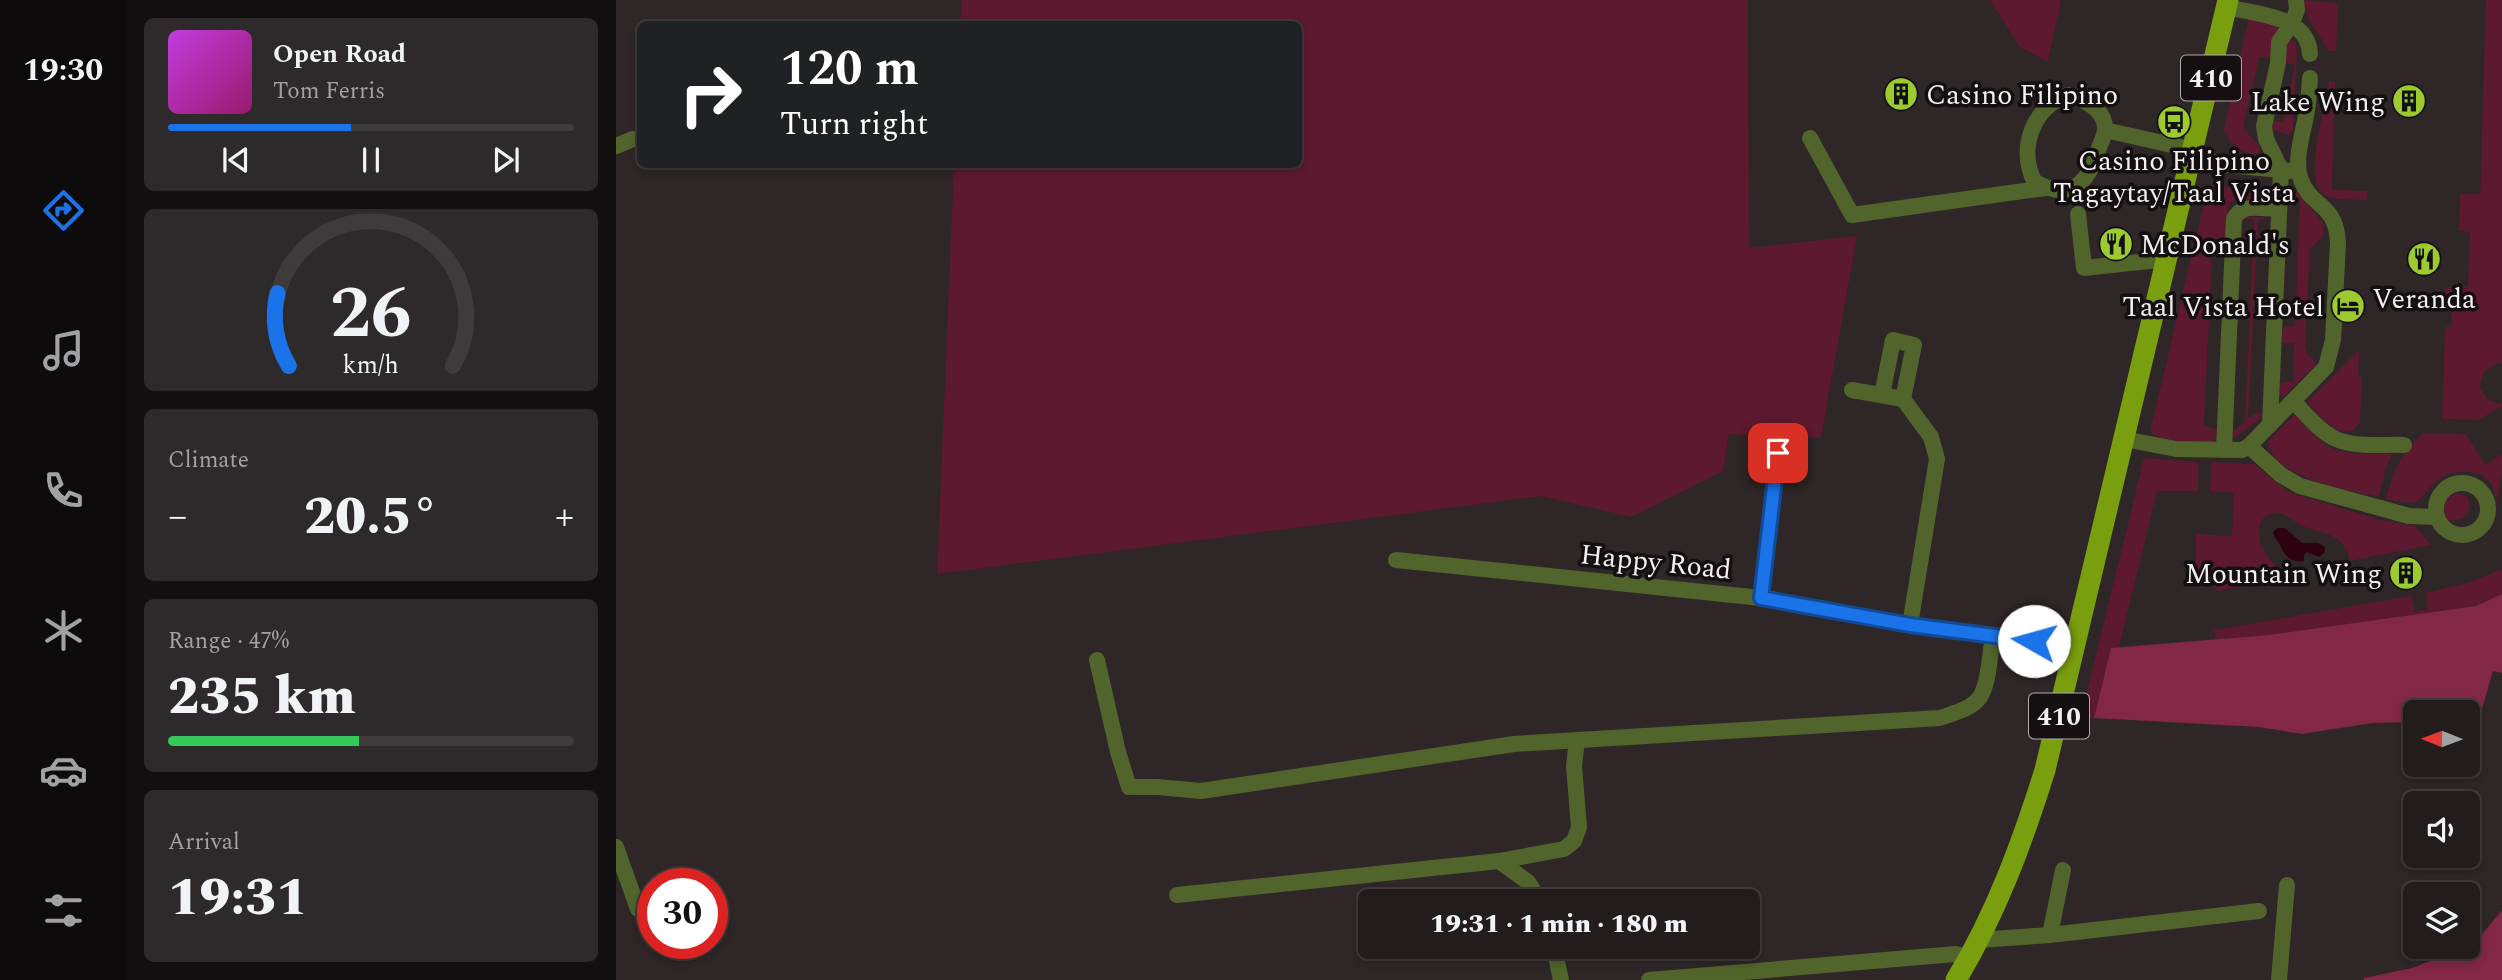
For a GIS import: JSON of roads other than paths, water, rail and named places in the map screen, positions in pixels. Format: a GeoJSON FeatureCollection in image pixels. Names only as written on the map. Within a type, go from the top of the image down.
{"type":"FeatureCollection","features":[{"type":"Feature","properties":{"kind":"main road","name":"410"},"geometry":{"type":"LineString","coordinates":[[1956,980],[2006,883],[2045,770],[2228,3]]}},
{"type":"Feature","properties":{"kind":"street"},"geometry":{"type":"LineString","coordinates":[[2288,0],[2292,23]]}},
{"type":"Feature","properties":{"kind":"street"},"geometry":{"type":"LineString","coordinates":[[2270,425],[2281,170],[2266,139],[2264,126],[2278,64],[2279,42],[2292,23],[2297,10],[2296,0]]}},
{"type":"Feature","properties":{"kind":"street"},"geometry":{"type":"LineString","coordinates":[[2228,3],[2292,23],[2307,38],[2311,54]]}},
{"type":"Feature","properties":{"kind":"street"},"geometry":{"type":"LineString","coordinates":[[2124,439],[2176,449],[2242,450],[2321,374],[2329,359],[2333,340],[2338,243],[2330,214],[2308,192],[2299,177],[2309,78]]}},
{"type":"Feature","properties":{"kind":"street"},"geometry":{"type":"LineString","coordinates":[[2068,96],[2083,99],[2101,116],[2105,130],[2091,172],[2082,182],[2071,189],[2058,191],[2045,188],[2034,181],[2026,155],[2042,110],[2055,100],[2068,96]]}},
{"type":"Feature","properties":{"kind":"street"},"geometry":{"type":"LineString","coordinates":[[2105,130],[2228,165],[2300,171]]}},
{"type":"Feature","properties":{"kind":"street"},"geometry":{"type":"LineString","coordinates":[[1810,138],[1852,215],[2045,188]]}},
{"type":"Feature","properties":{"kind":"street"},"geometry":{"type":"LineString","coordinates":[[616,146],[633,139]]}},
{"type":"Feature","properties":{"kind":"street"},"geometry":{"type":"LineString","coordinates":[[2224,450],[2234,219],[2238,211],[2245,208],[2279,209]]}},
{"type":"Feature","properties":{"kind":"street"},"geometry":{"type":"LineString","coordinates":[[2078,214],[2084,268],[2168,259]]}},
{"type":"Feature","properties":{"kind":"street"},"geometry":{"type":"LineString","coordinates":[[1882,395],[1894,340],[1914,345],[1903,399]]}},
{"type":"Feature","properties":{"kind":"street"},"geometry":{"type":"LineString","coordinates":[[1852,390],[1903,399],[1931,437],[1937,459],[1910,625]]}},
{"type":"Feature","properties":{"kind":"street"},"geometry":{"type":"LineString","coordinates":[[2294,402],[2328,435],[2336,439],[2355,443],[2404,445]]}},
{"type":"Feature","properties":{"kind":"street"},"geometry":{"type":"LineString","coordinates":[[2249,446],[2281,475],[2300,486],[2409,516],[2436,517]]}},
{"type":"Feature","properties":{"kind":"street"},"geometry":{"type":"LineString","coordinates":[[1761,598],[1778,453]]}},
{"type":"Feature","properties":{"kind":"street","name":"Happy Road"},"geometry":{"type":"LineString","coordinates":[[1396,560],[1761,598],[1910,625],[2076,647]]}},
{"type":"Feature","properties":{"kind":"street"},"geometry":{"type":"LineString","coordinates":[[1097,660],[1118,752],[1129,787],[1201,791],[1514,744],[1940,718],[1965,709],[1980,697],[1993,636]]}},
{"type":"Feature","properties":{"kind":"street"},"geometry":{"type":"LineString","coordinates":[[1177,895],[1499,861],[1564,849],[1574,841],[1579,827],[1574,766],[1577,740]]}},
{"type":"Feature","properties":{"kind":"street"},"geometry":{"type":"LineString","coordinates":[[616,847],[637,906]]}},
{"type":"Feature","properties":{"kind":"street"},"geometry":{"type":"LineString","coordinates":[[1499,861],[1528,882],[1532,889]]}},
{"type":"Feature","properties":{"kind":"street"},"geometry":{"type":"LineString","coordinates":[[2050,935],[2063,870]]}},
{"type":"Feature","properties":{"kind":"street"},"geometry":{"type":"LineString","coordinates":[[2279,980],[2287,885]]}},
{"type":"Feature","properties":{"kind":"street"},"geometry":{"type":"LineString","coordinates":[[1649,980],[1956,954],[2050,935],[2259,911]]}},
{"type":"Feature","properties":{"kind":"street"},"geometry":{"type":"LineString","coordinates":[[1557,959],[1561,980]]}},
{"type":"Feature","properties":{"kind":"place","name":"Casino Filipino"},"geometry":{"type":"Point","coordinates":[1901,94]}},
{"type":"Feature","properties":{"kind":"place","name":"Lake Wing"},"geometry":{"type":"Point","coordinates":[2409,101]}},
{"type":"Feature","properties":{"kind":"place","name":"Casino Filipino Tagaytay/Taal Vista"},"geometry":{"type":"Point","coordinates":[2174,122]}},
{"type":"Feature","properties":{"kind":"place","name":"McDonald's"},"geometry":{"type":"Point","coordinates":[2116,244]}},
{"type":"Feature","properties":{"kind":"place","name":"Veranda"},"geometry":{"type":"Point","coordinates":[2424,259]}},
{"type":"Feature","properties":{"kind":"place","name":"Taal Vista Hotel"},"geometry":{"type":"Point","coordinates":[2348,306]}},
{"type":"Feature","properties":{"kind":"place","name":"Mountain Wing"},"geometry":{"type":"Point","coordinates":[2406,573]}}]}
